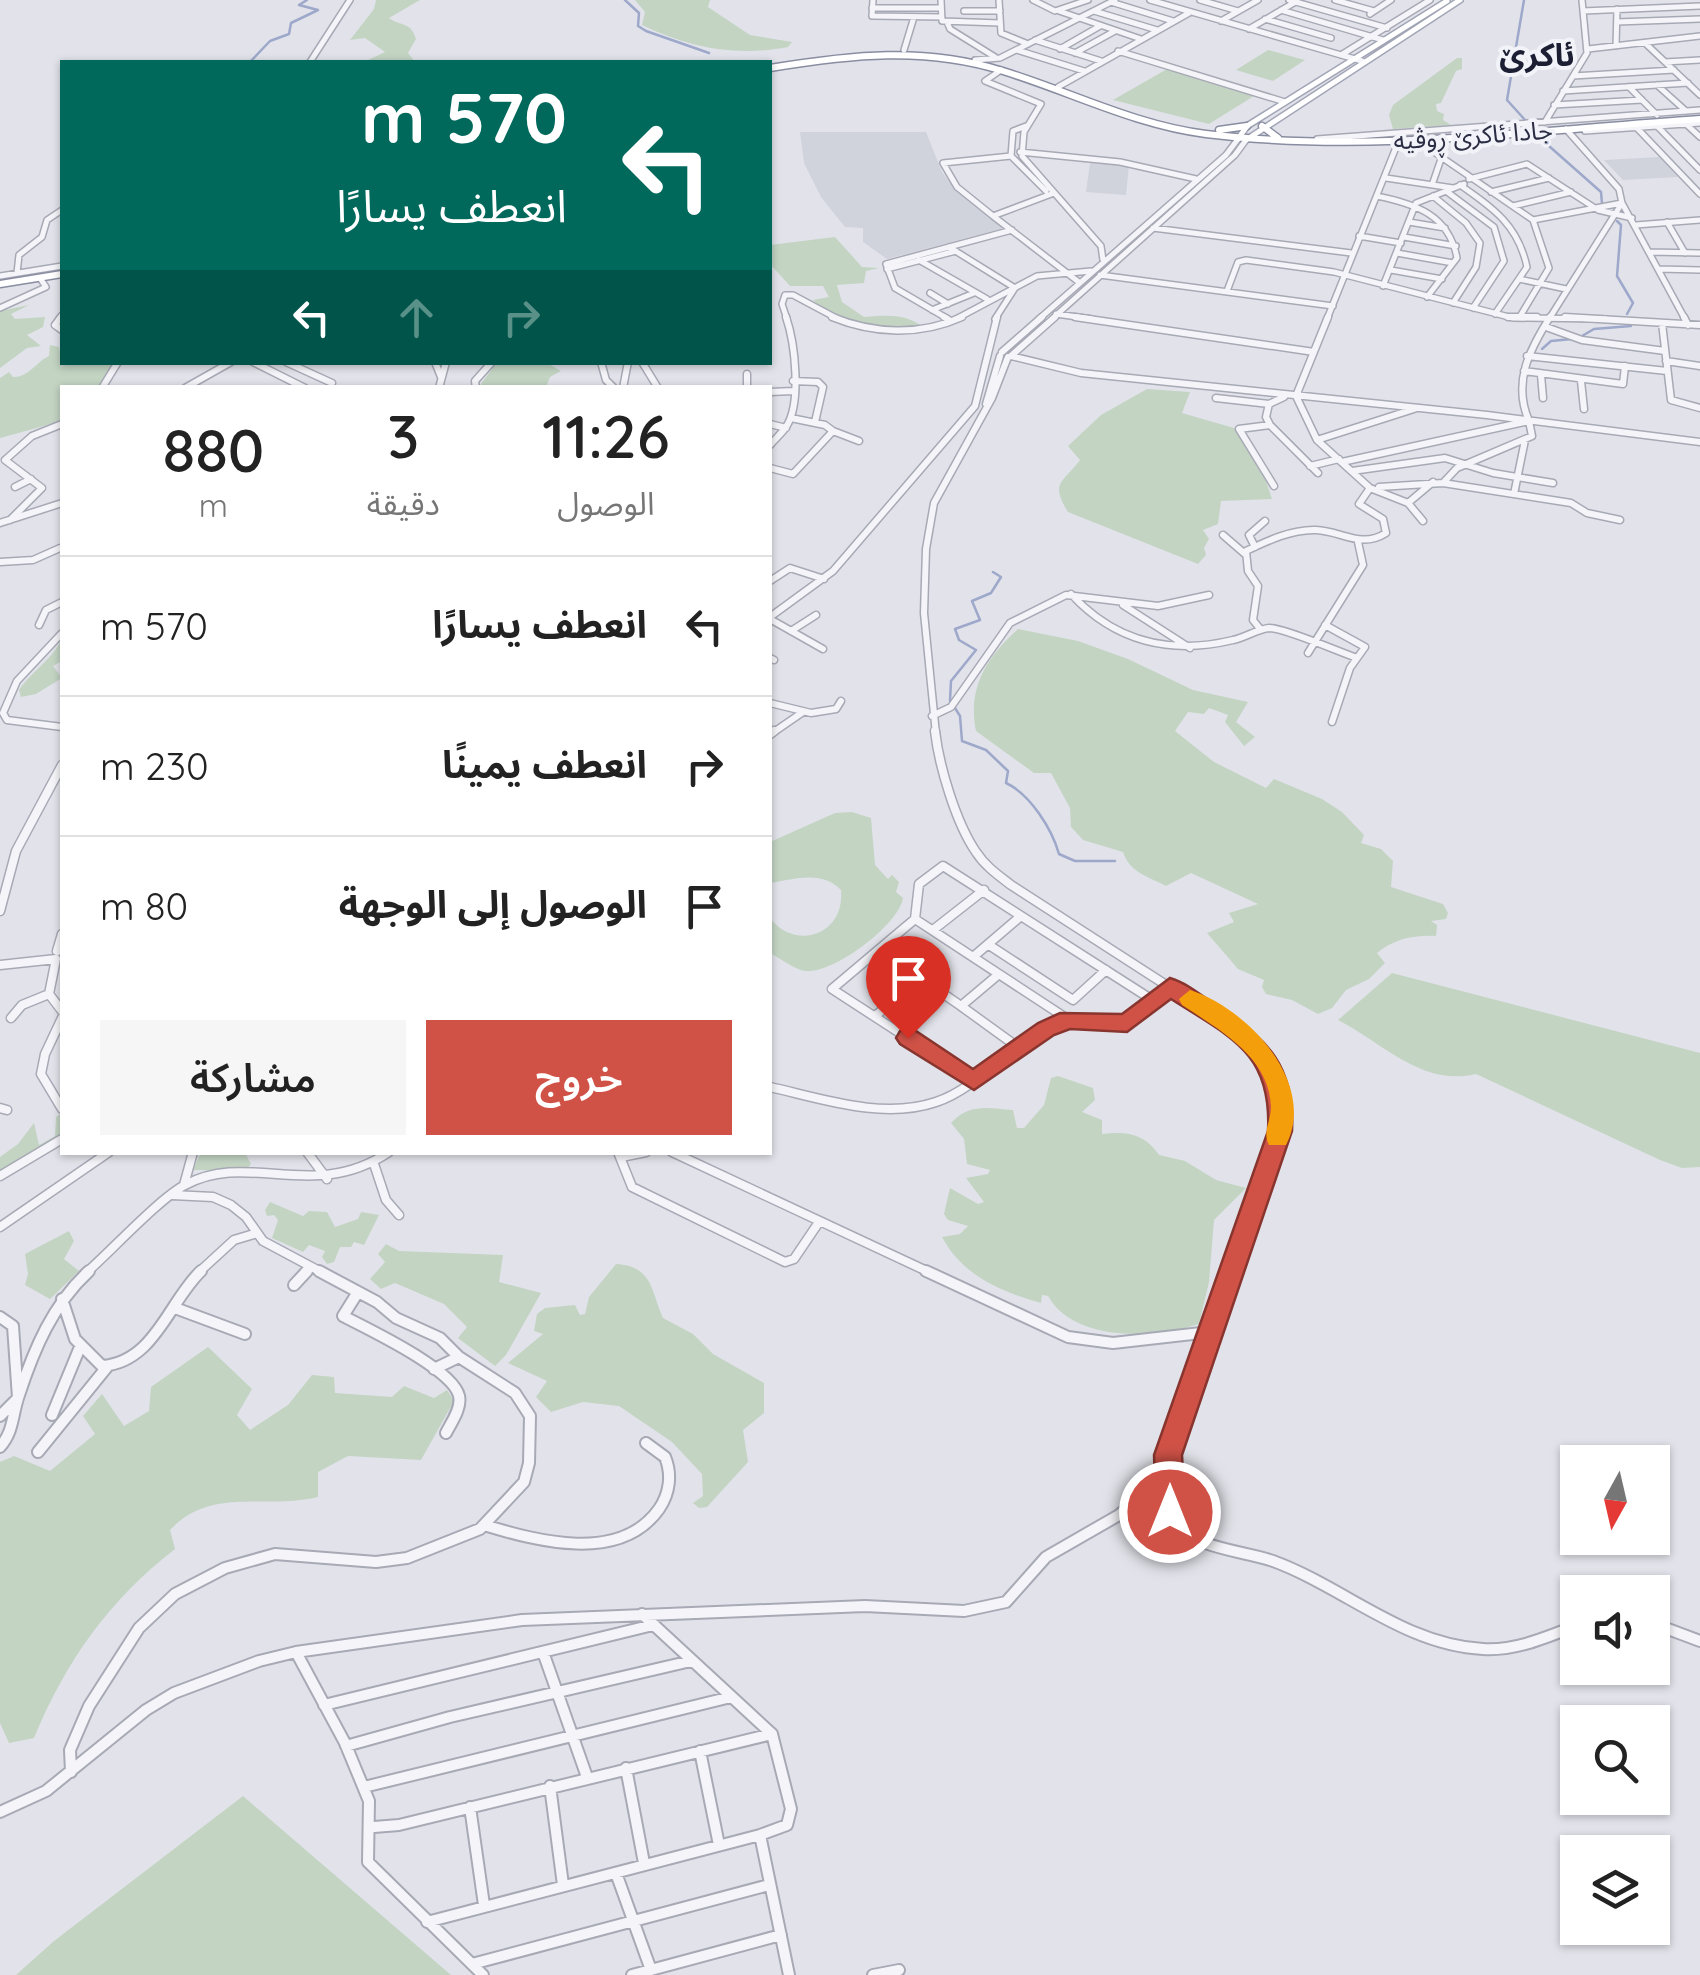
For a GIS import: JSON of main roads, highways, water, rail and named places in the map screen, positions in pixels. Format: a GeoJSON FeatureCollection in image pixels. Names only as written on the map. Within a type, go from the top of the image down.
{"type":"FeatureCollection","features":[{"type":"Feature","properties":{"kind":"highway"},"geometry":{"type":"LineString","coordinates":[[772,65],[820,54],[904,50],[1000,64],[1146,118],[1208,130],[1247,126]]}},
{"type":"Feature","properties":{"kind":"highway"},"geometry":{"type":"LineString","coordinates":[[772,65],[882,53],[1000,64],[1119,115],[1241,141]]}},
{"type":"Feature","properties":{"kind":"highway","name":"جادا ئاکرێ ڕوڤیە"},"geometry":{"type":"LineString","coordinates":[[1241,141],[1700,117]]}},
{"type":"Feature","properties":{"kind":"highway","name":"جادا ئاکرێ ڕوڤیە"},"geometry":{"type":"LineString","coordinates":[[1208,130],[1241,141],[1335,144],[1546,125],[1568,130],[1700,117]]}},
{"type":"Feature","properties":{"kind":"highway"},"geometry":{"type":"LineString","coordinates":[[1262,126],[1278,138]]}},
{"type":"Feature","properties":{"kind":"highway"},"geometry":{"type":"LineString","coordinates":[[0,280],[60,270]]}},
{"type":"Feature","properties":{"kind":"highway"},"geometry":{"type":"LineString","coordinates":[[0,280],[40,278],[60,271]]}},
{"type":"Feature","properties":{"kind":"main road"},"geometry":{"type":"LineString","coordinates":[[1241,141],[1247,126],[1343,65],[1357,61],[1364,52],[1449,0]]}},
{"type":"Feature","properties":{"kind":"main road"},"geometry":{"type":"LineString","coordinates":[[1241,141],[1357,61],[1460,0]]}},
{"type":"Feature","properties":{"kind":"main road"},"geometry":{"type":"LineString","coordinates":[[1408,24],[1416,27]]}},
{"type":"Feature","properties":{"kind":"main road"},"geometry":{"type":"LineString","coordinates":[[1343,65],[1341,56],[1364,52]]}},
{"type":"Feature","properties":{"kind":"main road"},"geometry":{"type":"LineString","coordinates":[[1297,95],[1306,98]]}},
{"type":"Feature","properties":{"kind":"waterway"},"geometry":{"type":"LineString","coordinates":[[252,60],[270,41],[289,34],[291,23],[318,10],[299,5],[307,0]]}},
{"type":"Feature","properties":{"kind":"waterway"},"geometry":{"type":"LineString","coordinates":[[625,0],[639,13],[638,26],[709,53]]}},
{"type":"Feature","properties":{"kind":"waterway"},"geometry":{"type":"LineString","coordinates":[[1524,0],[1507,100],[1526,121]]}},
{"type":"Feature","properties":{"kind":"waterway"},"geometry":{"type":"LineString","coordinates":[[1545,135],[1549,146],[1601,192],[1602,204]]}},
{"type":"Feature","properties":{"kind":"waterway"},"geometry":{"type":"LineString","coordinates":[[1617,221],[1621,225],[1617,276],[1633,303],[1627,314]]}},
{"type":"Feature","properties":{"kind":"waterway"},"geometry":{"type":"LineString","coordinates":[[1582,336],[1594,329],[1631,326]]}},
{"type":"Feature","properties":{"kind":"waterway"},"geometry":{"type":"LineString","coordinates":[[1542,349],[1551,341],[1572,339]]}},
{"type":"Feature","properties":{"kind":"waterway"},"geometry":{"type":"LineString","coordinates":[[950,701],[951,681],[976,650],[959,640],[955,629],[980,620],[972,601],[991,593],[1001,577],[993,572]]}},
{"type":"Feature","properties":{"kind":"waterway"},"geometry":{"type":"LineString","coordinates":[[955,708],[960,716],[962,741],[986,750],[1008,771],[1006,783],[1039,813],[1059,854],[1075,861],[1115,861]]}},
{"type":"Feature","properties":{"kind":"district","name":"ئاکرێ"},"geometry":{"type":"Point","coordinates":[1537,55]}}]}
